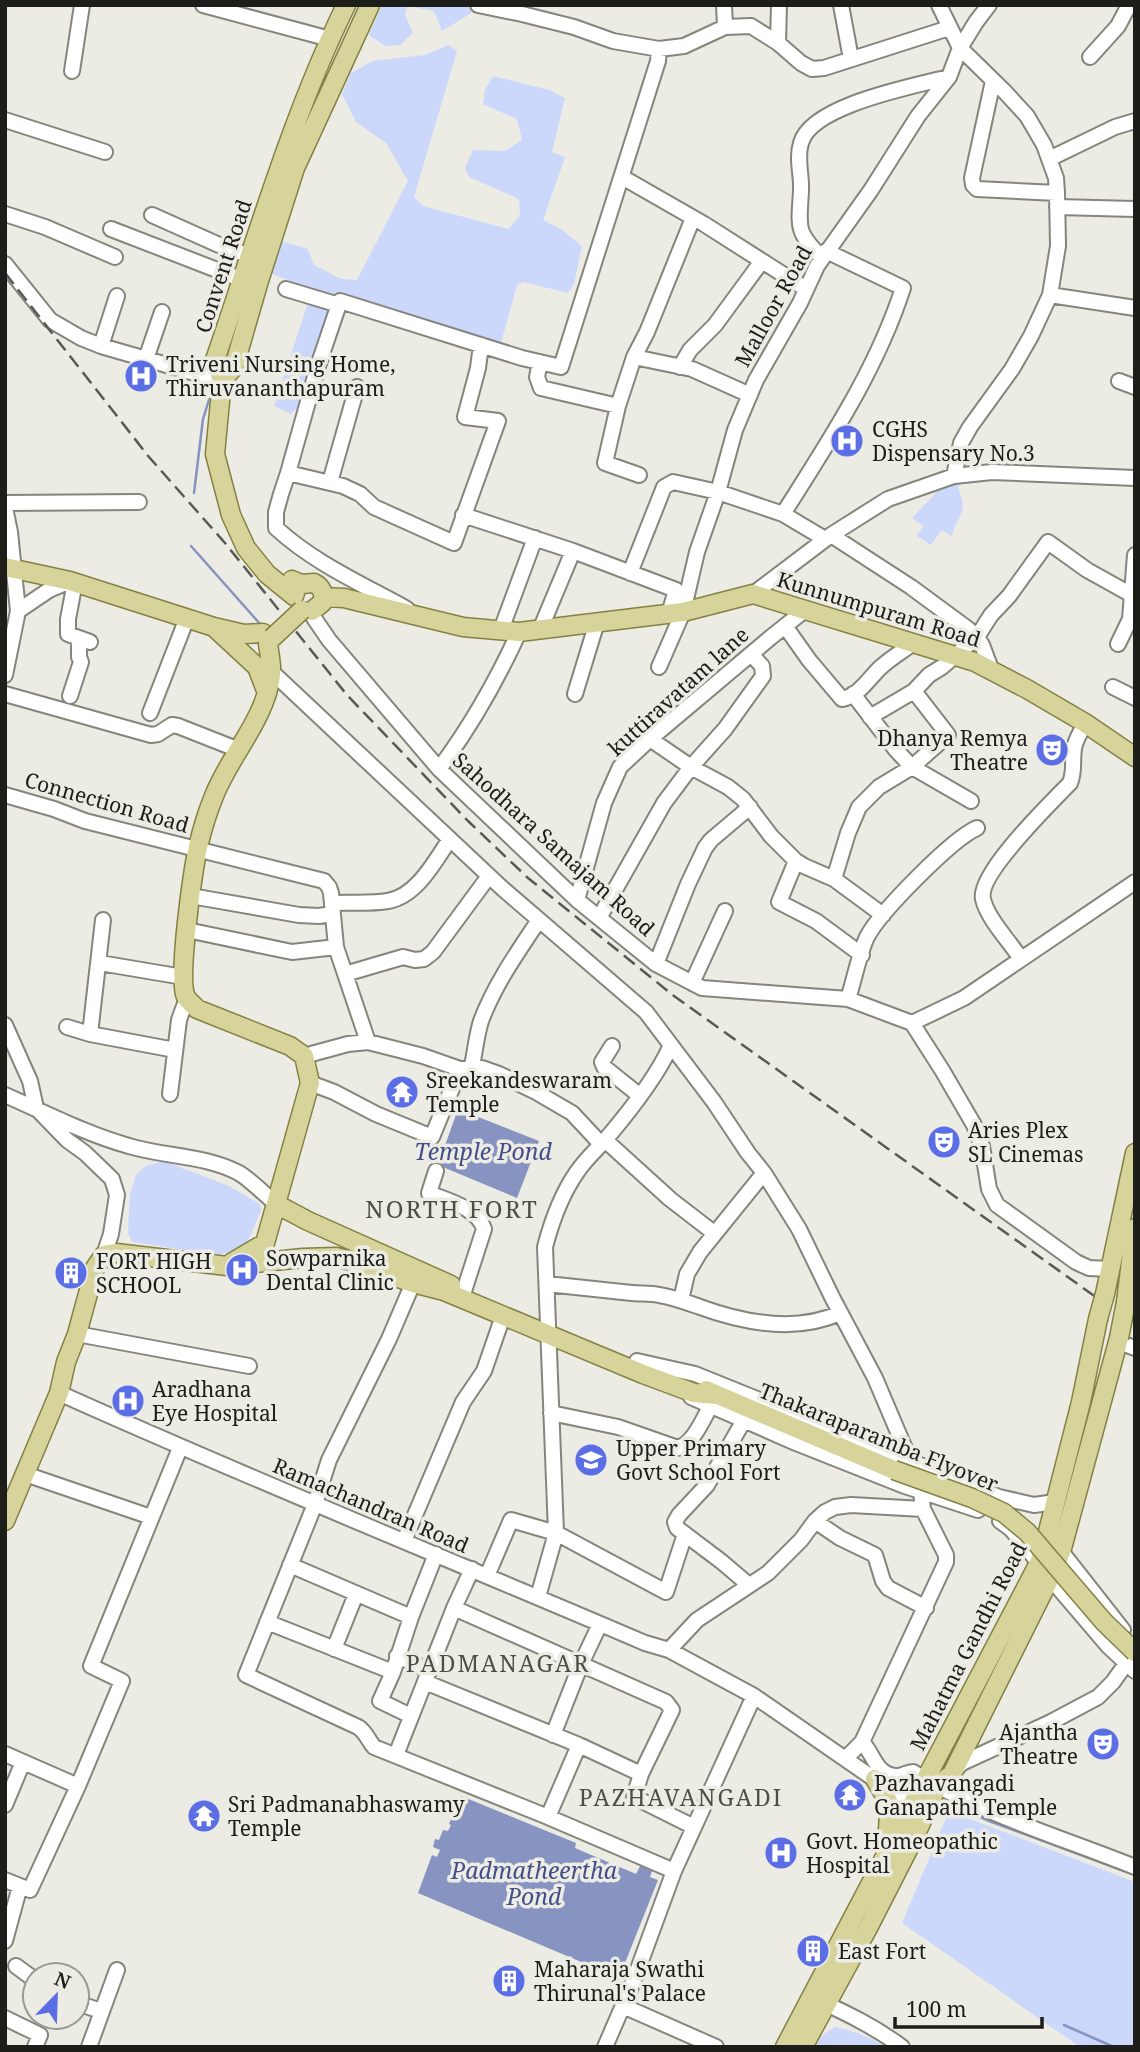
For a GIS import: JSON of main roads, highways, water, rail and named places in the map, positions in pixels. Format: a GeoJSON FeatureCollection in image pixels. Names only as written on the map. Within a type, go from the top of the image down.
{"type":"FeatureCollection","features":[{"type":"Feature","properties":{"kind":"main road","name":"Convent Road"},"geometry":{"type":"LineString","coordinates":[[307,598],[246,548],[231,515],[215,454],[218,379],[215,360],[279,170],[346,5]]}},
{"type":"Feature","properties":{"kind":"main road"},"geometry":{"type":"LineString","coordinates":[[218,379],[234,367],[295,168],[370,5]]}},
{"type":"Feature","properties":{"kind":"main road"},"geometry":{"type":"LineString","coordinates":[[9,567],[72,582],[214,627],[266,637]]}},
{"type":"Feature","properties":{"kind":"main road","name":"Kunnumpuram Road"},"geometry":{"type":"LineString","coordinates":[[307,598],[344,598],[463,627],[510,631],[540,630],[676,613],[753,594],[956,655],[991,669],[1085,723],[1135,757]]}},
{"type":"Feature","properties":{"kind":"main road"},"geometry":{"type":"LineString","coordinates":[[234,644],[247,646],[266,637],[307,598]]}},
{"type":"Feature","properties":{"kind":"main road"},"geometry":{"type":"LineString","coordinates":[[214,627],[264,669]]}},
{"type":"Feature","properties":{"kind":"main road"},"geometry":{"type":"LineString","coordinates":[[227,1266],[265,1243],[310,1083],[304,1056],[290,1046],[197,1009],[187,998],[183,977],[197,850],[215,792],[267,693],[264,669],[266,637]]}},
{"type":"Feature","properties":{"kind":"main road"},"geometry":{"type":"LineString","coordinates":[[1134,1237],[1131,1279],[1108,1280],[1135,1153]]}},
{"type":"Feature","properties":{"kind":"main road"},"geometry":{"type":"LineString","coordinates":[[276,1204],[308,1222],[549,1330]]}},
{"type":"Feature","properties":{"kind":"main road"},"geometry":{"type":"LineString","coordinates":[[7,1509],[25,1474],[59,1393],[95,1268],[104,1255],[116,1253],[227,1266],[336,1257],[549,1330]]}},
{"type":"Feature","properties":{"kind":"main road","name":"Mahatma Gandhi Road"},"geometry":{"type":"LineString","coordinates":[[932,1783],[952,1774],[1061,1551],[1124,1343],[1126,1302],[1131,1279]]}},
{"type":"Feature","properties":{"kind":"main road","name":"Mahatma Gandhi Road"},"geometry":{"type":"LineString","coordinates":[[785,2047],[868,1928],[921,1806],[1039,1563],[1081,1402],[1108,1280]]}},
{"type":"Feature","properties":{"kind":"main road","name":"Thakaraparamba Flyover"},"geometry":{"type":"LineString","coordinates":[[549,1330],[640,1367],[694,1383],[713,1400],[901,1465],[1004,1513],[1027,1532],[1133,1660]]}},
{"type":"Feature","properties":{"kind":"main road"},"geometry":{"type":"LineString","coordinates":[[875,1779],[888,1801],[886,1856]]}},
{"type":"Feature","properties":{"kind":"main road","name":"Mahatma Gandhi Road"},"geometry":{"type":"LineString","coordinates":[[803,2047],[818,2000],[886,1856],[921,1806]]}},
{"type":"Feature","properties":{"kind":"water","name":"Temple Pond"},"geometry":{"type":"Polygon","coordinates":[[[458,1109],[539,1141],[517,1198],[438,1165],[458,1109]]]}},
{"type":"Feature","properties":{"kind":"water","name":"Padmatheertha Pond"},"geometry":{"type":"Polygon","coordinates":[[[461,1796],[576,1843],[575,1848],[636,1874],[640,1866],[652,1871],[650,1877],[658,1880],[619,1978],[418,1893],[432,1855],[437,1857],[440,1850],[433,1847],[435,1839],[439,1840],[443,1830],[448,1831],[461,1796]]]}},
{"type":"Feature","properties":{"kind":"waterway"},"geometry":{"type":"LineString","coordinates":[[194,493],[203,419],[213,387]]}},
{"type":"Feature","properties":{"kind":"waterway"},"geometry":{"type":"LineString","coordinates":[[191,546],[261,625]]}},
{"type":"Feature","properties":{"kind":"waterway"},"geometry":{"type":"LineString","coordinates":[[952,1804],[989,1821],[1135,1875]]}},
{"type":"Feature","properties":{"kind":"waterway"},"geometry":{"type":"LineString","coordinates":[[1064,2025],[1114,2047]]}},
{"type":"Feature","properties":{"kind":"railway"},"geometry":{"type":"LineString","coordinates":[[5,273],[149,457],[225,543],[347,695],[468,821],[528,878],[674,996],[1135,1325]]}},
{"type":"Feature","properties":{"kind":"place","name":"Triveni Nursing Home, Thiruvananthapuram"},"geometry":{"type":"Point","coordinates":[141,376]}},
{"type":"Feature","properties":{"kind":"place","name":"CGHS Dispensary No.3"},"geometry":{"type":"Point","coordinates":[847,441]}},
{"type":"Feature","properties":{"kind":"place","name":"Dhanya Remya Theatre"},"geometry":{"type":"Point","coordinates":[1052,750]}},
{"type":"Feature","properties":{"kind":"place","name":"Sreekandeswaram Temple"},"geometry":{"type":"Point","coordinates":[402,1092]}},
{"type":"Feature","properties":{"kind":"place","name":"Aries Plex SL Cinemas"},"geometry":{"type":"Point","coordinates":[944,1142]}},
{"type":"Feature","properties":{"kind":"place","name":"Sowparnika Dental Clinic"},"geometry":{"type":"Point","coordinates":[242,1270]}},
{"type":"Feature","properties":{"kind":"place","name":"FORT HIGH SCHOOL"},"geometry":{"type":"Point","coordinates":[71,1273]}},
{"type":"Feature","properties":{"kind":"place","name":"Aradhana Eye Hospital"},"geometry":{"type":"Point","coordinates":[128,1401]}},
{"type":"Feature","properties":{"kind":"place","name":"Upper Primary Govt School Fort"},"geometry":{"type":"Point","coordinates":[591,1460]}},
{"type":"Feature","properties":{"kind":"place","name":"Ajantha Theatre"},"geometry":{"type":"Point","coordinates":[1103,1744]}},
{"type":"Feature","properties":{"kind":"place","name":"Pazhavangadi Ganapathi Temple"},"geometry":{"type":"Point","coordinates":[850,1795]}},
{"type":"Feature","properties":{"kind":"place","name":"Sri Padmanabhaswamy Temple"},"geometry":{"type":"Point","coordinates":[204,1816]}},
{"type":"Feature","properties":{"kind":"place","name":"Govt. Homeopathic Hospital"},"geometry":{"type":"Point","coordinates":[781,1853]}},
{"type":"Feature","properties":{"kind":"place","name":"East Fort"},"geometry":{"type":"Point","coordinates":[813,1951]}},
{"type":"Feature","properties":{"kind":"place","name":"Maharaja Swathi Thirunal's Palace"},"geometry":{"type":"Point","coordinates":[509,1981]}},
{"type":"Feature","properties":{"kind":"district","name":"NORTH FORT"},"geometry":{"type":"Point","coordinates":[452,1208]}},
{"type":"Feature","properties":{"kind":"district","name":"PADMANAGAR"},"geometry":{"type":"Point","coordinates":[498,1663]}},
{"type":"Feature","properties":{"kind":"district","name":"PAZHAVANGADI"},"geometry":{"type":"Point","coordinates":[681,1797]}}]}
